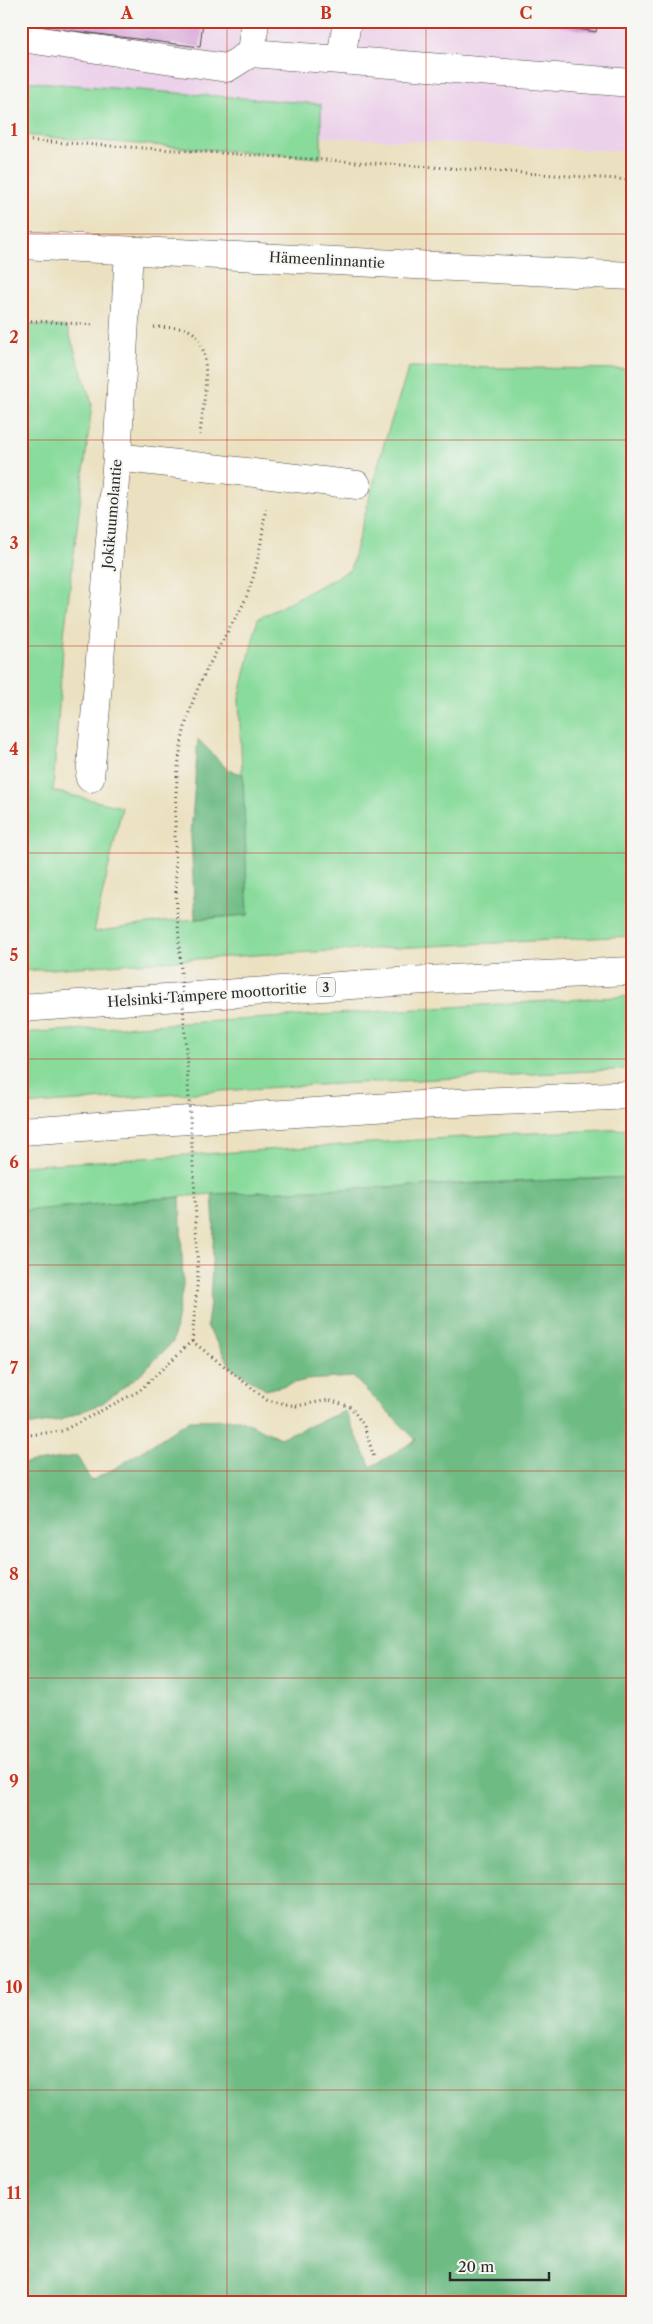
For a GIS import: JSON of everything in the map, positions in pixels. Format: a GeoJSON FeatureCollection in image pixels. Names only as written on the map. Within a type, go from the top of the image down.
{"type":"FeatureCollection","features":[{"type":"Feature","properties":{"kind":"main road"},"geometry":{"type":"LineString","coordinates":[[251,52],[254,21]]}},
{"type":"Feature","properties":{"kind":"main road"},"geometry":{"type":"LineString","coordinates":[[341,59],[346,21]]}},
{"type":"Feature","properties":{"kind":"main road"},"geometry":{"type":"LineString","coordinates":[[21,38],[227,68],[251,52],[632,83]]}},
{"type":"Feature","properties":{"kind":"main road","name":"Hämeenlinnantie"},"geometry":{"type":"LineString","coordinates":[[21,245],[632,276]]}},
{"type":"Feature","properties":{"kind":"main road","name":"Jokikuumolantie"},"geometry":{"type":"LineString","coordinates":[[90,778],[117,457],[129,251]]}},
{"type":"Feature","properties":{"kind":"main road"},"geometry":{"type":"LineString","coordinates":[[117,457],[358,485]]}},
{"type":"Feature","properties":{"kind":"main road","name":"Helsinki-Tampere moottoritie"},"geometry":{"type":"LineString","coordinates":[[21,1008],[425,980],[632,971]]}},
{"type":"Feature","properties":{"kind":"main road"},"geometry":{"type":"LineString","coordinates":[[21,1131],[436,1104],[632,1096]]}},
{"type":"Feature","properties":{"kind":"path"},"geometry":{"type":"LineString","coordinates":[[21,140],[632,180]]}},
{"type":"Feature","properties":{"kind":"path"},"geometry":{"type":"LineString","coordinates":[[21,1436],[62,1431],[139,1391],[192,1341],[198,1276],[196,1196],[176,892],[176,816],[179,756],[192,701],[209,665],[244,603],[255,575],[269,474]]}},
{"type":"Feature","properties":{"kind":"path"},"geometry":{"type":"LineString","coordinates":[[192,1341],[267,1400],[296,1406],[329,1400],[351,1407],[364,1426],[374,1457]]}},
{"type":"Feature","properties":{"kind":"shaded area"},"geometry":{"type":"Polygon","coordinates":[[[21,21],[632,21],[632,152],[21,122],[21,21]]]}},
{"type":"Feature","properties":{"kind":"green space"},"geometry":{"type":"Polygon","coordinates":[[[21,81],[321,104],[321,158],[21,135],[21,81]]]}},
{"type":"Feature","properties":{"kind":"green space"},"geometry":{"type":"Polygon","coordinates":[[[21,324],[67,327],[92,404],[64,635],[53,791],[122,807],[94,932],[162,922],[248,915],[239,699],[258,619],[350,570],[385,440],[409,367],[632,369],[632,936],[254,955],[21,971],[21,324]]]}},
{"type":"Feature","properties":{"kind":"green space"},"geometry":{"type":"Polygon","coordinates":[[[198,739],[228,770],[243,774],[248,915],[195,919],[191,836],[198,739]]]}},
{"type":"Feature","properties":{"kind":"green space"},"geometry":{"type":"Polygon","coordinates":[[[632,996],[632,1069],[279,1087],[21,1105],[21,1033],[632,996]]]}},
{"type":"Feature","properties":{"kind":"green space"},"geometry":{"type":"Polygon","coordinates":[[[632,1129],[632,1177],[212,1194],[21,1211],[21,1166],[509,1134],[632,1129]]]}},
{"type":"Feature","properties":{"kind":"green space"},"geometry":{"type":"Polygon","coordinates":[[[632,1177],[632,2303],[21,2303],[21,1464],[77,1456],[91,1481],[119,1466],[190,1420],[239,1419],[280,1438],[345,1411],[371,1467],[416,1440],[353,1377],[306,1380],[266,1390],[231,1367],[207,1326],[214,1227],[212,1194],[632,1177]]]}},
{"type":"Feature","properties":{"kind":"green space"},"geometry":{"type":"Polygon","coordinates":[[[180,1197],[183,1285],[173,1342],[136,1378],[101,1404],[60,1420],[21,1427],[21,1211],[180,1197]]]}},
{"type":"Feature","properties":{"kind":"building"},"geometry":{"type":"Polygon","coordinates":[[[43,21],[203,21],[200,47],[42,27],[43,21]]]}},
{"type":"Feature","properties":{"kind":"building"},"geometry":{"type":"Polygon","coordinates":[[[526,21],[598,21],[596,32],[526,21]]]}}]}
